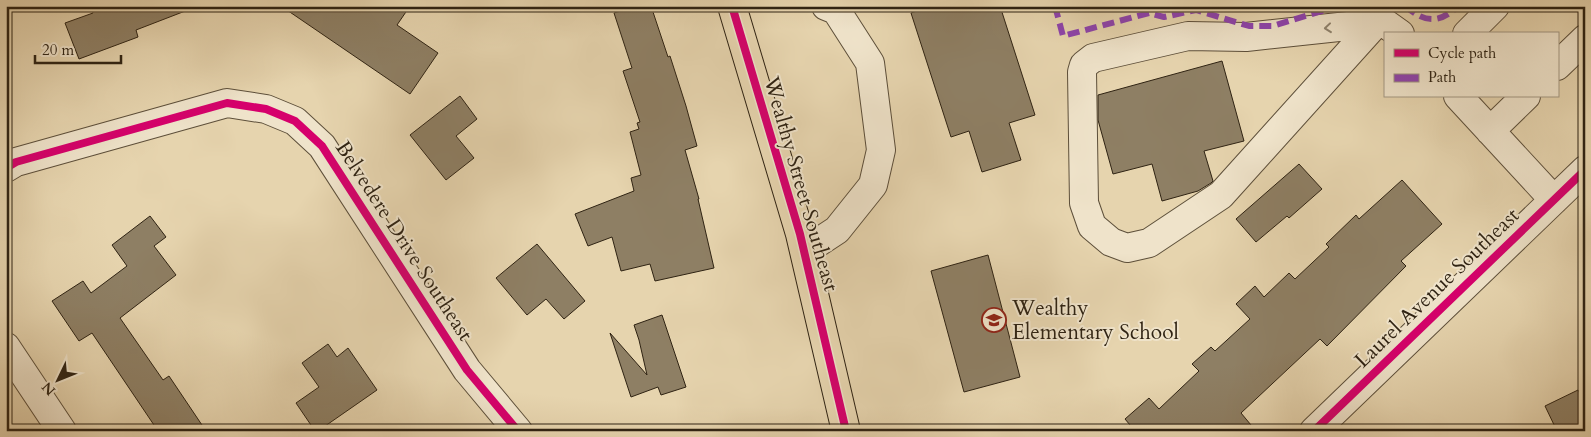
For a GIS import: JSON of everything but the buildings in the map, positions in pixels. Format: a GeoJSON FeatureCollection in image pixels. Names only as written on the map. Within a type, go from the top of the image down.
{"type":"FeatureCollection","features":[{"type":"Feature","properties":{"kind":"main road","name":"Wealthy Street Southeast"},"geometry":{"type":"LineString","coordinates":[[732,6],[805,251],[846,431]]}},
{"type":"Feature","properties":{"kind":"street"},"geometry":{"type":"LineString","coordinates":[[805,251],[837,230],[873,185],[881,150],[870,63],[836,10],[826,6]]}},
{"type":"Feature","properties":{"kind":"street"},"geometry":{"type":"LineString","coordinates":[[1469,32],[1495,6]]}},
{"type":"Feature","properties":{"kind":"street"},"geometry":{"type":"LineString","coordinates":[[1388,28],[1221,195],[1149,243],[1127,248],[1111,242],[1092,226],[1084,203],[1082,72],[1084,65],[1093,58],[1188,36],[1246,37],[1388,28]]}},
{"type":"Feature","properties":{"kind":"street"},"geometry":{"type":"LineString","coordinates":[[1558,65],[1585,39]]}},
{"type":"Feature","properties":{"kind":"street"},"geometry":{"type":"LineString","coordinates":[[1460,98],[1554,200]]}},
{"type":"Feature","properties":{"kind":"street"},"geometry":{"type":"LineString","coordinates":[[1490,131],[1524,98]]}},
{"type":"Feature","properties":{"kind":"street","name":"Belvedere Drive Southeast"},"geometry":{"type":"LineString","coordinates":[[6,168],[16,162],[227,103],[266,109],[295,121],[322,146],[467,370],[518,431]]}},
{"type":"Feature","properties":{"kind":"street","name":"Laurel Avenue Southeast"},"geometry":{"type":"LineString","coordinates":[[1314,431],[1585,170]]}},
{"type":"Feature","properties":{"kind":"street"},"geometry":{"type":"LineString","coordinates":[[6,347],[62,431]]}},
{"type":"Feature","properties":{"kind":"marked path"},"geometry":{"type":"LineString","coordinates":[[1055,6],[1063,36],[1149,13],[1164,17],[1196,10],[1249,26],[1273,26],[1338,6]]}},
{"type":"Feature","properties":{"kind":"marked path"},"geometry":{"type":"LineString","coordinates":[[1405,6],[1419,16],[1432,19],[1445,16],[1458,6]]}},
{"type":"Feature","properties":{"kind":"cycle path"},"geometry":{"type":"LineString","coordinates":[[732,6],[800,234],[846,431]]}},
{"type":"Feature","properties":{"kind":"cycle path"},"geometry":{"type":"LineString","coordinates":[[6,168],[16,162],[227,103],[266,109],[295,121],[322,146],[467,370],[518,431]]}},
{"type":"Feature","properties":{"kind":"cycle path"},"geometry":{"type":"LineString","coordinates":[[1314,431],[1585,170]]}},
{"type":"Feature","properties":{"kind":"place","name":"Wealthy Elementary School"},"geometry":{"type":"Point","coordinates":[994,320]}}]}
